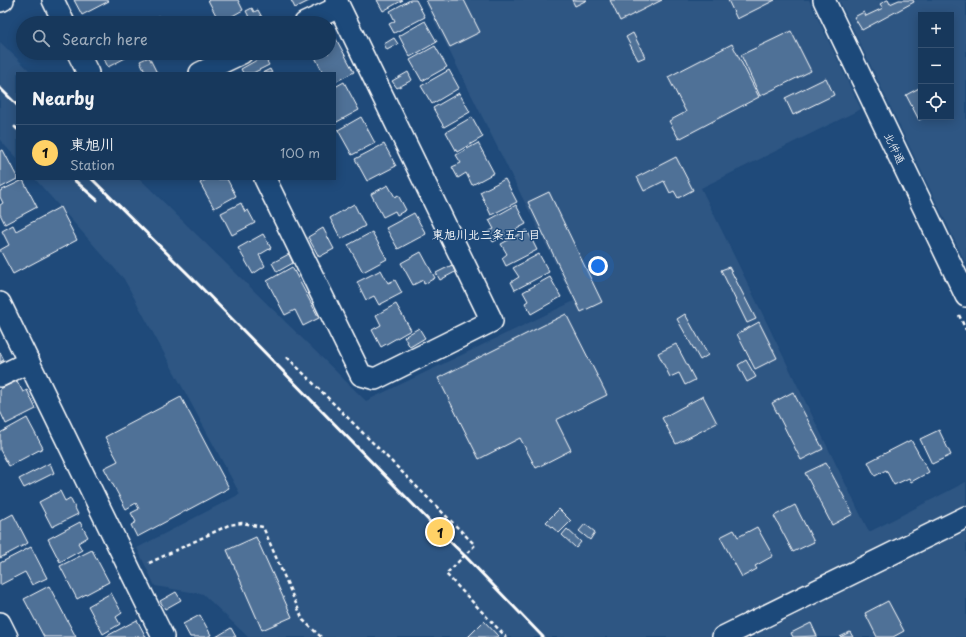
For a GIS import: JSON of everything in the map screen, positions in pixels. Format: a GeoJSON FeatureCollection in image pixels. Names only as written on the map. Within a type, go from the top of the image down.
{"type":"FeatureCollection","features":[{"type":"Feature","properties":{"kind":"street"},"geometry":{"type":"LineString","coordinates":[[53,0],[61,16]]}},
{"type":"Feature","properties":{"kind":"street","name":"北仲通"},"geometry":{"type":"LineString","coordinates":[[824,0],[966,296]]}},
{"type":"Feature","properties":{"kind":"street"},"geometry":{"type":"LineString","coordinates":[[265,180],[361,375],[375,379],[492,321],[338,3],[317,16]]}},
{"type":"Feature","properties":{"kind":"street"},"geometry":{"type":"LineString","coordinates":[[82,60],[88,72]]}},
{"type":"Feature","properties":{"kind":"street"},"geometry":{"type":"LineString","coordinates":[[208,71],[229,60]]}},
{"type":"Feature","properties":{"kind":"street"},"geometry":{"type":"LineString","coordinates":[[0,303],[163,637]]}},
{"type":"Feature","properties":{"kind":"street"},"geometry":{"type":"LineString","coordinates":[[0,376],[28,362]]}},
{"type":"Feature","properties":{"kind":"street"},"geometry":{"type":"LineString","coordinates":[[724,637],[966,517]]}},
{"type":"Feature","properties":{"kind":"street"},"geometry":{"type":"LineString","coordinates":[[0,623],[7,637]]}},
{"type":"Feature","properties":{"kind":"path"},"geometry":{"type":"LineString","coordinates":[[287,357],[475,545],[446,574],[506,637]]}},
{"type":"Feature","properties":{"kind":"path"},"geometry":{"type":"LineString","coordinates":[[131,572],[229,525],[242,523],[263,527],[303,620],[320,637]]}},
{"type":"Feature","properties":{"kind":"shaded area"},"geometry":{"type":"Polygon","coordinates":[[[424,0],[809,0],[861,109],[701,188],[869,532],[966,482],[966,637],[248,637],[203,594],[155,586],[137,548],[240,494],[124,279],[36,180],[141,180],[366,401],[574,301],[424,0]]]}},
{"type":"Feature","properties":{"kind":"shaded area"},"geometry":{"type":"Polygon","coordinates":[[[839,0],[966,0],[966,264],[839,0]]]}},
{"type":"Feature","properties":{"kind":"shaded area"},"geometry":{"type":"Polygon","coordinates":[[[0,42],[16,58],[16,60],[19,60],[31,72],[16,72],[16,158],[0,140],[0,42]]]}},
{"type":"Feature","properties":{"kind":"building"},"geometry":{"type":"Polygon","coordinates":[[[74,0],[108,0],[109,1],[82,15],[74,0]]]}},
{"type":"Feature","properties":{"kind":"building"},"geometry":{"type":"Polygon","coordinates":[[[208,0],[238,0],[243,10],[232,16],[216,16],[208,0]]]}},
{"type":"Feature","properties":{"kind":"building"},"geometry":{"type":"Polygon","coordinates":[[[291,0],[311,0],[295,8],[291,0]]]}},
{"type":"Feature","properties":{"kind":"building"},"geometry":{"type":"Polygon","coordinates":[[[377,0],[403,0],[383,11],[377,0]]]}},
{"type":"Feature","properties":{"kind":"building"},"geometry":{"type":"Polygon","coordinates":[[[410,0],[416,0],[425,17],[394,33],[389,24],[395,21],[390,11],[410,0]]]}},
{"type":"Feature","properties":{"kind":"building"},"geometry":{"type":"Polygon","coordinates":[[[426,0],[464,0],[480,32],[450,47],[426,0]]]}},
{"type":"Feature","properties":{"kind":"building"},"geometry":{"type":"Polygon","coordinates":[[[572,0],[587,0],[575,6],[572,0]]]}},
{"type":"Feature","properties":{"kind":"building"},"geometry":{"type":"Polygon","coordinates":[[[610,0],[662,0],[620,21],[610,0]]]}},
{"type":"Feature","properties":{"kind":"building"},"geometry":{"type":"Polygon","coordinates":[[[728,0],[775,0],[737,19],[728,0]]]}},
{"type":"Feature","properties":{"kind":"building"},"geometry":{"type":"Polygon","coordinates":[[[887,0],[890,4],[899,0],[913,0],[914,2],[862,30],[854,17],[864,12],[866,16],[883,8],[880,4],[887,0]]]}},
{"type":"Feature","properties":{"kind":"building"},"geometry":{"type":"Polygon","coordinates":[[[252,8],[254,12],[258,10],[261,16],[248,16],[246,11],[252,8]]]}},
{"type":"Feature","properties":{"kind":"building"},"geometry":{"type":"Polygon","coordinates":[[[425,21],[437,42],[410,57],[399,36],[425,21]]]}},
{"type":"Feature","properties":{"kind":"building"},"geometry":{"type":"Polygon","coordinates":[[[791,31],[811,71],[760,96],[741,55],[791,31]]]}},
{"type":"Feature","properties":{"kind":"building"},"geometry":{"type":"Polygon","coordinates":[[[633,33],[645,57],[638,60],[626,37],[633,33]]]}},
{"type":"Feature","properties":{"kind":"building"},"geometry":{"type":"Polygon","coordinates":[[[394,38],[398,44],[387,50],[384,44],[394,38]]]}},
{"type":"Feature","properties":{"kind":"building"},"geometry":{"type":"Polygon","coordinates":[[[336,39],[354,72],[336,81],[336,72],[322,72],[316,60],[336,60],[336,39]]]}},
{"type":"Feature","properties":{"kind":"building"},"geometry":{"type":"Polygon","coordinates":[[[732,44],[759,97],[679,139],[669,121],[686,112],[668,77],[732,44]]]}},
{"type":"Feature","properties":{"kind":"building"},"geometry":{"type":"Polygon","coordinates":[[[435,46],[447,67],[422,81],[410,60],[435,46]]]}},
{"type":"Feature","properties":{"kind":"building"},"geometry":{"type":"Polygon","coordinates":[[[104,60],[122,60],[108,67],[104,60]]]}},
{"type":"Feature","properties":{"kind":"building"},"geometry":{"type":"Polygon","coordinates":[[[150,60],[156,72],[146,72],[140,61],[150,60]]]}},
{"type":"Feature","properties":{"kind":"building"},"geometry":{"type":"Polygon","coordinates":[[[257,60],[266,60],[269,65],[255,72],[242,72],[241,69],[257,60]]]}},
{"type":"Feature","properties":{"kind":"building"},"geometry":{"type":"Polygon","coordinates":[[[270,69],[272,72],[264,72],[270,69]]]}},
{"type":"Feature","properties":{"kind":"building"},"geometry":{"type":"Polygon","coordinates":[[[449,70],[459,88],[432,104],[421,86],[449,70]]]}},
{"type":"Feature","properties":{"kind":"building"},"geometry":{"type":"Polygon","coordinates":[[[408,72],[412,80],[397,88],[392,81],[408,72]]]}},
{"type":"Feature","properties":{"kind":"building"},"geometry":{"type":"Polygon","coordinates":[[[826,78],[834,95],[793,115],[785,98],[826,78]]]}},
{"type":"Feature","properties":{"kind":"building"},"geometry":{"type":"Polygon","coordinates":[[[344,82],[359,110],[336,122],[336,86],[344,82]]]}},
{"type":"Feature","properties":{"kind":"building"},"geometry":{"type":"Polygon","coordinates":[[[918,89],[918,118],[906,95],[918,89]]]}},
{"type":"Feature","properties":{"kind":"building"},"geometry":{"type":"Polygon","coordinates":[[[459,93],[470,112],[444,127],[433,108],[459,93]]]}},
{"type":"Feature","properties":{"kind":"building"},"geometry":{"type":"Polygon","coordinates":[[[361,117],[375,143],[352,155],[338,130],[361,117]]]}},
{"type":"Feature","properties":{"kind":"building"},"geometry":{"type":"Polygon","coordinates":[[[472,117],[483,137],[457,152],[446,132],[472,117]]]}},
{"type":"Feature","properties":{"kind":"building"},"geometry":{"type":"Polygon","coordinates":[[[478,143],[494,173],[472,185],[466,173],[458,178],[452,167],[461,163],[456,155],[478,143]]]}},
{"type":"Feature","properties":{"kind":"building"},"geometry":{"type":"Polygon","coordinates":[[[384,144],[396,166],[367,181],[355,159],[384,144]]]}},
{"type":"Feature","properties":{"kind":"building"},"geometry":{"type":"Polygon","coordinates":[[[3,150],[16,175],[16,180],[0,188],[0,151],[3,150]]]}},
{"type":"Feature","properties":{"kind":"building"},"geometry":{"type":"Polygon","coordinates":[[[676,157],[693,190],[678,198],[674,191],[670,193],[664,181],[644,191],[637,177],[676,157]]]}},
{"type":"Feature","properties":{"kind":"building"},"geometry":{"type":"Polygon","coordinates":[[[505,179],[517,202],[491,215],[480,192],[505,179]]]}},
{"type":"Feature","properties":{"kind":"building"},"geometry":{"type":"Polygon","coordinates":[[[23,180],[37,207],[5,224],[0,214],[0,205],[3,203],[0,197],[0,191],[23,180]]]}},
{"type":"Feature","properties":{"kind":"building"},"geometry":{"type":"Polygon","coordinates":[[[205,180],[228,180],[236,196],[214,208],[200,183],[205,180]]]}},
{"type":"Feature","properties":{"kind":"building"},"geometry":{"type":"Polygon","coordinates":[[[388,185],[395,197],[398,195],[406,210],[397,215],[395,211],[383,217],[371,194],[388,185]]]}},
{"type":"Feature","properties":{"kind":"building"},"geometry":{"type":"Polygon","coordinates":[[[549,192],[602,302],[581,312],[528,202],[549,192]]]}},
{"type":"Feature","properties":{"kind":"building"},"geometry":{"type":"Polygon","coordinates":[[[241,203],[245,212],[248,210],[255,223],[232,235],[221,213],[241,203]]]}},
{"type":"Feature","properties":{"kind":"building"},"geometry":{"type":"Polygon","coordinates":[[[354,204],[365,226],[341,239],[330,218],[354,204]]]}},
{"type":"Feature","properties":{"kind":"building"},"geometry":{"type":"Polygon","coordinates":[[[516,205],[526,224],[493,242],[488,232],[494,229],[489,220],[516,205]]]}},
{"type":"Feature","properties":{"kind":"building"},"geometry":{"type":"Polygon","coordinates":[[[60,207],[77,240],[13,274],[0,250],[9,245],[2,231],[13,225],[16,231],[60,207]]]}},
{"type":"Feature","properties":{"kind":"building"},"geometry":{"type":"Polygon","coordinates":[[[414,213],[426,234],[398,249],[386,228],[414,213]]]}},
{"type":"Feature","properties":{"kind":"building"},"geometry":{"type":"Polygon","coordinates":[[[323,228],[334,249],[319,257],[308,237],[323,228]]]}},
{"type":"Feature","properties":{"kind":"building"},"geometry":{"type":"Polygon","coordinates":[[[527,230],[537,250],[506,266],[502,258],[507,254],[501,244],[527,230]]]}},
{"type":"Feature","properties":{"kind":"building"},"geometry":{"type":"Polygon","coordinates":[[[372,232],[387,259],[363,272],[348,245],[372,232]]]}},
{"type":"Feature","properties":{"kind":"building"},"geometry":{"type":"Polygon","coordinates":[[[263,234],[271,248],[259,255],[265,266],[253,274],[238,248],[263,234]]]}},
{"type":"Feature","properties":{"kind":"building"},"geometry":{"type":"Polygon","coordinates":[[[421,252],[435,278],[424,284],[423,280],[413,285],[401,263],[421,252]]]}},
{"type":"Feature","properties":{"kind":"building"},"geometry":{"type":"Polygon","coordinates":[[[289,254],[293,263],[277,272],[272,263],[289,254]]]}},
{"type":"Feature","properties":{"kind":"building"},"geometry":{"type":"Polygon","coordinates":[[[539,254],[549,272],[515,290],[511,282],[519,277],[513,268],[539,254]]]}},
{"type":"Feature","properties":{"kind":"building"},"geometry":{"type":"Polygon","coordinates":[[[452,265],[455,272],[440,280],[436,273],[452,265]]]}},
{"type":"Feature","properties":{"kind":"building"},"geometry":{"type":"Polygon","coordinates":[[[292,267],[319,318],[303,326],[295,310],[285,315],[267,281],[292,267]]]}},
{"type":"Feature","properties":{"kind":"building"},"geometry":{"type":"Polygon","coordinates":[[[729,267],[756,319],[747,323],[721,270],[729,267]]]}},
{"type":"Feature","properties":{"kind":"building"},"geometry":{"type":"Polygon","coordinates":[[[381,270],[388,283],[395,280],[402,293],[379,305],[374,296],[366,300],[357,282],[381,270]]]}},
{"type":"Feature","properties":{"kind":"building"},"geometry":{"type":"Polygon","coordinates":[[[550,277],[561,297],[531,314],[525,303],[528,301],[523,292],[550,277]]]}},
{"type":"Feature","properties":{"kind":"building"},"geometry":{"type":"Polygon","coordinates":[[[396,304],[411,330],[381,347],[372,330],[381,325],[376,315],[396,304]]]}},
{"type":"Feature","properties":{"kind":"building"},"geometry":{"type":"Polygon","coordinates":[[[566,314],[607,395],[556,420],[571,450],[536,468],[520,438],[479,459],[438,378],[566,314]]]}},
{"type":"Feature","properties":{"kind":"building"},"geometry":{"type":"Polygon","coordinates":[[[685,314],[708,355],[700,360],[677,319],[685,314]]]}},
{"type":"Feature","properties":{"kind":"building"},"geometry":{"type":"Polygon","coordinates":[[[759,322],[777,358],[755,369],[737,334],[759,322]]]}},
{"type":"Feature","properties":{"kind":"building"},"geometry":{"type":"Polygon","coordinates":[[[419,328],[425,338],[410,347],[404,337],[419,328]]]}},
{"type":"Feature","properties":{"kind":"building"},"geometry":{"type":"Polygon","coordinates":[[[676,344],[695,380],[685,385],[679,373],[670,377],[658,353],[676,344]]]}},
{"type":"Feature","properties":{"kind":"building"},"geometry":{"type":"Polygon","coordinates":[[[0,352],[4,360],[0,362],[0,352]]]}},
{"type":"Feature","properties":{"kind":"building"},"geometry":{"type":"Polygon","coordinates":[[[746,360],[756,377],[747,382],[738,365],[746,360]]]}},
{"type":"Feature","properties":{"kind":"building"},"geometry":{"type":"Polygon","coordinates":[[[17,381],[23,392],[27,390],[36,409],[6,424],[0,411],[0,389],[17,381]]]}},
{"type":"Feature","properties":{"kind":"building"},"geometry":{"type":"Polygon","coordinates":[[[793,392],[823,449],[801,460],[772,403],[793,392]]]}},
{"type":"Feature","properties":{"kind":"building"},"geometry":{"type":"Polygon","coordinates":[[[703,396],[717,423],[676,444],[662,418],[703,396]]]}},
{"type":"Feature","properties":{"kind":"building"},"geometry":{"type":"Polygon","coordinates":[[[181,397],[229,488],[137,537],[131,525],[136,522],[131,513],[139,509],[136,503],[126,509],[104,468],[118,461],[105,437],[181,397]]]}},
{"type":"Feature","properties":{"kind":"building"},"geometry":{"type":"Polygon","coordinates":[[[27,418],[43,448],[9,466],[0,450],[0,433],[27,418]]]}},
{"type":"Feature","properties":{"kind":"building"},"geometry":{"type":"Polygon","coordinates":[[[939,430],[951,455],[932,464],[920,439],[939,430]]]}},
{"type":"Feature","properties":{"kind":"building"},"geometry":{"type":"Polygon","coordinates":[[[911,440],[929,472],[911,482],[909,478],[894,485],[886,470],[875,476],[868,462],[911,440]]]}},
{"type":"Feature","properties":{"kind":"building"},"geometry":{"type":"Polygon","coordinates":[[[50,463],[54,473],[24,488],[19,479],[50,463]]]}},
{"type":"Feature","properties":{"kind":"building"},"geometry":{"type":"Polygon","coordinates":[[[826,463],[853,514],[832,525],[805,473],[826,463]]]}},
{"type":"Feature","properties":{"kind":"building"},"geometry":{"type":"Polygon","coordinates":[[[60,491],[65,501],[70,498],[78,514],[52,527],[39,502],[60,491]]]}},
{"type":"Feature","properties":{"kind":"building"},"geometry":{"type":"Polygon","coordinates":[[[795,505],[814,542],[793,552],[774,516],[795,505]]]}},
{"type":"Feature","properties":{"kind":"building"},"geometry":{"type":"Polygon","coordinates":[[[559,509],[571,521],[559,533],[546,522],[559,509]]]}},
{"type":"Feature","properties":{"kind":"building"},"geometry":{"type":"Polygon","coordinates":[[[13,514],[28,543],[0,558],[0,521],[13,514]]]}},
{"type":"Feature","properties":{"kind":"building"},"geometry":{"type":"Polygon","coordinates":[[[80,522],[88,537],[78,543],[82,550],[60,562],[48,539],[80,522]]]}},
{"type":"Feature","properties":{"kind":"building"},"geometry":{"type":"Polygon","coordinates":[[[585,524],[595,532],[590,540],[579,531],[585,524]]]}},
{"type":"Feature","properties":{"kind":"building"},"geometry":{"type":"Polygon","coordinates":[[[757,527],[773,556],[755,566],[757,569],[742,577],[720,537],[734,530],[738,537],[757,527]]]}},
{"type":"Feature","properties":{"kind":"building"},"geometry":{"type":"Polygon","coordinates":[[[567,529],[581,542],[576,548],[562,535],[567,529]]]}},
{"type":"Feature","properties":{"kind":"building"},"geometry":{"type":"Polygon","coordinates":[[[256,537],[292,617],[262,630],[227,550],[256,537]]]}},
{"type":"Feature","properties":{"kind":"building"},"geometry":{"type":"Polygon","coordinates":[[[31,547],[47,578],[32,585],[25,572],[0,585],[0,563],[31,547]]]}},
{"type":"Feature","properties":{"kind":"building"},"geometry":{"type":"Polygon","coordinates":[[[92,550],[109,582],[77,599],[60,566],[92,550]]]}},
{"type":"Feature","properties":{"kind":"building"},"geometry":{"type":"Polygon","coordinates":[[[49,586],[76,637],[44,637],[24,599],[49,586]]]}},
{"type":"Feature","properties":{"kind":"building"},"geometry":{"type":"Polygon","coordinates":[[[176,592],[181,600],[165,609],[160,601],[176,592]]]}},
{"type":"Feature","properties":{"kind":"building"},"geometry":{"type":"Polygon","coordinates":[[[111,593],[122,613],[116,617],[120,624],[103,634],[88,606],[111,593]]]}},
{"type":"Feature","properties":{"kind":"building"},"geometry":{"type":"Polygon","coordinates":[[[888,601],[904,631],[893,637],[877,637],[865,613],[888,601]]]}},
{"type":"Feature","properties":{"kind":"building"},"geometry":{"type":"Polygon","coordinates":[[[200,615],[211,635],[207,637],[190,637],[183,624],[200,615]]]}},
{"type":"Feature","properties":{"kind":"building"},"geometry":{"type":"Polygon","coordinates":[[[137,620],[146,637],[105,637],[137,620]]]}},
{"type":"Feature","properties":{"kind":"building"},"geometry":{"type":"Polygon","coordinates":[[[484,621],[499,637],[468,637],[484,621]]]}},
{"type":"Feature","properties":{"kind":"building"},"geometry":{"type":"Polygon","coordinates":[[[811,623],[817,636],[793,637],[791,633],[811,623]]]}},
{"type":"Feature","properties":{"kind":"building"},"geometry":{"type":"Polygon","coordinates":[[[231,628],[236,637],[216,637],[231,628]]]}},
{"type":"Feature","properties":{"kind":"building"},"geometry":{"type":"Polygon","coordinates":[[[850,632],[853,637],[840,637],[850,632]]]}},
{"type":"Feature","properties":{"kind":"railway"},"geometry":{"type":"LineString","coordinates":[[0,88],[16,104]]}},
{"type":"Feature","properties":{"kind":"railway"},"geometry":{"type":"LineString","coordinates":[[74,180],[97,200]]}},
{"type":"Feature","properties":{"kind":"railway"},"geometry":{"type":"LineString","coordinates":[[93,180],[191,277],[543,637]]}},
{"type":"Feature","properties":{"kind":"place","name":"東旭川"},"geometry":{"type":"Point","coordinates":[440,532]}},
{"type":"Feature","properties":{"kind":"district","name":"東旭川北三条五丁目"},"geometry":{"type":"Point","coordinates":[486,234]}}]}
